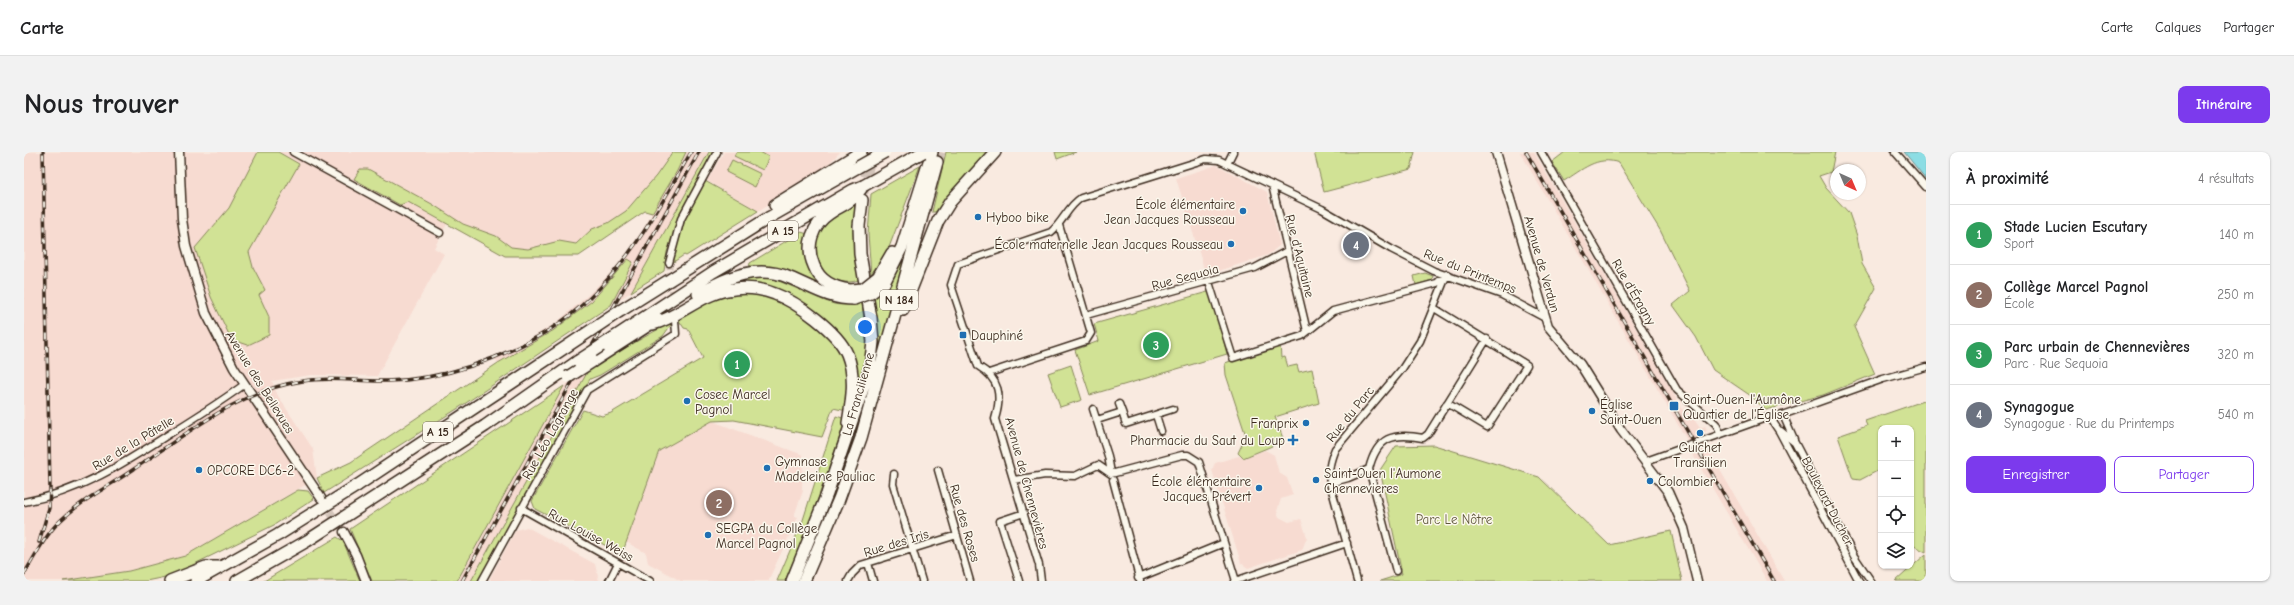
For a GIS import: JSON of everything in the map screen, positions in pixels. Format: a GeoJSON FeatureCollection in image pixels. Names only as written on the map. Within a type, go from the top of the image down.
{"type":"FeatureCollection","features":[{"type":"Feature","properties":{"kind":"highway","name":"A 15"},"geometry":{"type":"LineString","coordinates":[[196,581],[278,535],[346,492],[620,311],[770,217],[885,152]]}},
{"type":"Feature","properties":{"kind":"highway","name":"A 15"},"geometry":{"type":"LineString","coordinates":[[237,581],[307,541],[539,390],[578,361],[714,272],[858,193],[923,152]]}},
{"type":"Feature","properties":{"kind":"highway"},"geometry":{"type":"LineString","coordinates":[[881,280],[909,209],[926,152]]}},
{"type":"Feature","properties":{"kind":"highway"},"geometry":{"type":"LineString","coordinates":[[539,390],[568,377],[653,324],[659,318],[723,280],[755,272],[780,274],[826,295],[871,293],[881,280],[891,271],[902,247],[932,152]]}},
{"type":"Feature","properties":{"kind":"highway"},"geometry":{"type":"LineString","coordinates":[[861,438],[894,336],[938,221],[950,202],[995,152]]}},
{"type":"Feature","properties":{"kind":"highway"},"geometry":{"type":"LineString","coordinates":[[770,217],[775,206],[860,153]]}},
{"type":"Feature","properties":{"kind":"highway","name":"La Francilienne"},"geometry":{"type":"LineString","coordinates":[[804,581],[836,505],[861,438],[937,162]]}},
{"type":"Feature","properties":{"kind":"highway"},"geometry":{"type":"LineString","coordinates":[[852,295],[822,278],[814,267],[810,249],[813,232],[822,218],[858,193]]}},
{"type":"Feature","properties":{"kind":"highway","name":"La Francilienne"},"geometry":{"type":"LineString","coordinates":[[792,581],[842,454],[862,398],[871,360],[871,318],[860,254],[858,193]]}},
{"type":"Feature","properties":{"kind":"highway"},"geometry":{"type":"LineString","coordinates":[[653,324],[661,322],[707,296],[730,289],[745,288],[766,291],[794,304],[828,330],[843,346],[847,354],[851,370],[853,389],[842,454]]}},
{"type":"Feature","properties":{"kind":"highway"},"geometry":{"type":"LineString","coordinates":[[170,581],[206,567],[219,567]]}},
{"type":"Feature","properties":{"kind":"main road","name":"Avenue des Bellevues"},"geometry":{"type":"LineString","coordinates":[[179,152],[182,219],[196,282],[218,340],[245,384],[321,498]]}},
{"type":"Feature","properties":{"kind":"main road","name":"Avenue de Verdun"},"geometry":{"type":"LineString","coordinates":[[1496,152],[1549,328],[1580,364],[1621,430],[1668,492],[1681,520],[1698,581]]}},
{"type":"Feature","properties":{"kind":"main road"},"geometry":{"type":"LineString","coordinates":[[344,532],[356,555],[366,581]]}},
{"type":"Feature","properties":{"kind":"street"},"geometry":{"type":"LineString","coordinates":[[293,152],[440,233]]}},
{"type":"Feature","properties":{"kind":"street"},"geometry":{"type":"LineString","coordinates":[[669,263],[681,219],[717,152]]}},
{"type":"Feature","properties":{"kind":"street"},"geometry":{"type":"LineString","coordinates":[[1226,164],[1233,152]]}},
{"type":"Feature","properties":{"kind":"street","name":"Rue d'Éragny"},"geometry":{"type":"LineString","coordinates":[[1541,152],[1681,394],[1716,424],[1720,433]]}},
{"type":"Feature","properties":{"kind":"street"},"geometry":{"type":"LineString","coordinates":[[1895,152],[1926,187]]}},
{"type":"Feature","properties":{"kind":"street","name":"Rue du Printemps"},"geometry":{"type":"LineString","coordinates":[[1206,159],[1219,160],[1322,209],[1422,265],[1516,301],[1545,318]]}},
{"type":"Feature","properties":{"kind":"street","name":"Avenue de Chennevières"},"geometry":{"type":"LineString","coordinates":[[1040,581],[1039,565],[995,419],[1000,403],[994,379],[989,373],[978,366],[951,285],[958,264],[1051,232],[1059,225],[1075,202],[1081,198],[1206,159]]}},
{"type":"Feature","properties":{"kind":"street","name":"Rue d'Aquitaine"},"geometry":{"type":"LineString","coordinates":[[1272,185],[1307,331]]}},
{"type":"Feature","properties":{"kind":"street"},"geometry":{"type":"LineString","coordinates":[[989,373],[1086,341],[1091,333],[1059,225]]}},
{"type":"Feature","properties":{"kind":"street","name":"Rue Sequoia"},"geometry":{"type":"LineString","coordinates":[[1086,315],[1255,268],[1287,250]]}},
{"type":"Feature","properties":{"kind":"street"},"geometry":{"type":"LineString","coordinates":[[1209,282],[1233,358],[1302,336],[1333,311],[1437,283],[1447,274]]}},
{"type":"Feature","properties":{"kind":"street","name":"Rue du Parc"},"geometry":{"type":"LineString","coordinates":[[1357,581],[1330,483],[1329,467],[1335,449],[1402,369],[1420,341],[1447,274]]}},
{"type":"Feature","properties":{"kind":"street"},"geometry":{"type":"LineString","coordinates":[[1434,308],[1487,339],[1527,365],[1487,427],[1448,403]]}},
{"type":"Feature","properties":{"kind":"street","name":"Rue Léo Lagrange"},"geometry":{"type":"LineString","coordinates":[[482,581],[587,390],[676,334],[675,320]]}},
{"type":"Feature","properties":{"kind":"street"},"geometry":{"type":"LineString","coordinates":[[1396,571],[1369,469],[1372,455],[1380,443],[1390,437],[1402,435],[1423,438],[1428,434],[1487,339]]}},
{"type":"Feature","properties":{"kind":"street"},"geometry":{"type":"LineString","coordinates":[[1646,461],[1720,433],[1766,418],[1771,419],[1883,379],[1926,367]]}},
{"type":"Feature","properties":{"kind":"street","name":"Rue de la Pâtelle"},"geometry":{"type":"LineString","coordinates":[[24,502],[43,499],[71,489],[111,471],[245,384]]}},
{"type":"Feature","properties":{"kind":"street"},"geometry":{"type":"LineString","coordinates":[[1119,404],[1126,424],[1173,409]]}},
{"type":"Feature","properties":{"kind":"street"},"geometry":{"type":"LineString","coordinates":[[1093,409],[1139,579],[1224,543]]}},
{"type":"Feature","properties":{"kind":"street"},"geometry":{"type":"LineString","coordinates":[[1097,420],[1122,412]]}},
{"type":"Feature","properties":{"kind":"street"},"geometry":{"type":"LineString","coordinates":[[1156,415],[1161,431]]}},
{"type":"Feature","properties":{"kind":"street","name":"Boulevard Ducher"},"geometry":{"type":"LineString","coordinates":[[1783,415],[1795,443],[1854,556],[1871,581]]}},
{"type":"Feature","properties":{"kind":"street","name":"Boulevard Ducher"},"geometry":{"type":"LineString","coordinates":[[1771,419],[1779,431],[1859,581]]}},
{"type":"Feature","properties":{"kind":"street","name":"Boulevard Ducher"},"geometry":{"type":"LineString","coordinates":[[1779,431],[1795,443]]}},
{"type":"Feature","properties":{"kind":"street"},"geometry":{"type":"LineString","coordinates":[[1112,479],[1154,461],[1188,455],[1199,462],[1236,581],[1346,543]]}},
{"type":"Feature","properties":{"kind":"street"},"geometry":{"type":"LineString","coordinates":[[1014,480],[1045,475],[1075,476],[1098,465],[1112,479]]}},
{"type":"Feature","properties":{"kind":"street"},"geometry":{"type":"LineString","coordinates":[[1330,483],[1348,478],[1369,469]]}},
{"type":"Feature","properties":{"kind":"street","name":"Rue des Roses"},"geometry":{"type":"LineString","coordinates":[[938,470],[970,581]]}},
{"type":"Feature","properties":{"kind":"street"},"geometry":{"type":"LineString","coordinates":[[894,474],[893,484],[922,581]]}},
{"type":"Feature","properties":{"kind":"street","name":"Rue Louise Weiss"},"geometry":{"type":"LineString","coordinates":[[521,508],[650,581]]}},
{"type":"Feature","properties":{"kind":"street"},"geometry":{"type":"LineString","coordinates":[[1019,581],[1000,521],[1024,513]]}},
{"type":"Feature","properties":{"kind":"street","name":"Rue des Iris"},"geometry":{"type":"LineString","coordinates":[[848,581],[852,574],[861,565],[957,535]]}},
{"type":"Feature","properties":{"kind":"street"},"geometry":{"type":"LineString","coordinates":[[609,581],[618,563]]}},
{"type":"Feature","properties":{"kind":"street"},"geometry":{"type":"LineString","coordinates":[[868,563],[873,581]]}},
{"type":"Feature","properties":{"kind":"shaded area"},"geometry":{"type":"Polygon","coordinates":[[[24,152],[709,152],[631,292],[611,305],[633,263],[628,260],[592,301],[523,350],[498,363],[493,357],[530,339],[556,323],[587,296],[618,266],[642,232],[652,214],[645,211],[579,256],[505,256],[447,224],[434,248],[444,254],[377,376],[311,375],[272,381],[278,396],[313,449],[317,478],[185,556],[129,571],[63,581],[24,581],[24,152]]]}},
{"type":"Feature","properties":{"kind":"shaded area"},"geometry":{"type":"Polygon","coordinates":[[[724,152],[840,152],[825,168],[758,211],[707,181],[724,152]]]}},
{"type":"Feature","properties":{"kind":"shaded area"},"geometry":{"type":"Polygon","coordinates":[[[1520,152],[1534,152],[1683,410],[1693,418],[1700,428],[1705,426],[1707,430],[1699,438],[1688,442],[1520,152]]]}},
{"type":"Feature","properties":{"kind":"shaded area"},"geometry":{"type":"Polygon","coordinates":[[[1217,165],[1267,192],[1280,245],[1268,255],[1206,275],[1176,178],[1217,165]]]}},
{"type":"Feature","properties":{"kind":"shaded area"},"geometry":{"type":"Polygon","coordinates":[[[588,371],[471,581],[457,581],[564,386],[588,371]]]}},
{"type":"Feature","properties":{"kind":"shaded area"},"geometry":{"type":"Polygon","coordinates":[[[712,421],[803,455],[803,491],[794,516],[798,517],[768,581],[681,581],[648,563],[646,553],[626,542],[659,451],[712,421]]]}},
{"type":"Feature","properties":{"kind":"shaded area"},"geometry":{"type":"Polygon","coordinates":[[[1704,444],[1784,581],[1767,581],[1690,450],[1704,444]]]}},
{"type":"Feature","properties":{"kind":"shaded area"},"geometry":{"type":"Polygon","coordinates":[[[1265,450],[1274,455],[1279,473],[1287,478],[1293,495],[1281,499],[1277,511],[1279,517],[1289,522],[1301,519],[1307,537],[1302,550],[1248,568],[1241,563],[1212,470],[1215,463],[1239,456],[1243,458],[1265,450]]]}},
{"type":"Feature","properties":{"kind":"shaded area"},"geometry":{"type":"Polygon","coordinates":[[[527,527],[595,564],[599,581],[491,581],[490,578],[516,530],[527,527]]]}},
{"type":"Feature","properties":{"kind":"green space"},"geometry":{"type":"Polygon","coordinates":[[[258,152],[278,152],[299,164],[249,252],[253,267],[265,290],[259,295],[269,317],[269,335],[248,345],[239,342],[234,345],[211,297],[195,248],[229,208],[258,152]]]}},
{"type":"Feature","properties":{"kind":"green space"},"geometry":{"type":"Polygon","coordinates":[[[673,152],[686,152],[677,171],[652,213],[645,211],[579,256],[505,256],[408,202],[400,205],[354,179],[360,169],[368,169],[432,204],[463,224],[496,236],[511,247],[528,249],[559,241],[576,244],[592,229],[608,223],[626,211],[656,176],[673,152]]]}},
{"type":"Feature","properties":{"kind":"green space"},"geometry":{"type":"Polygon","coordinates":[[[709,152],[714,152],[678,220],[667,252],[664,271],[631,292],[709,152]]]}},
{"type":"Feature","properties":{"kind":"green space"},"geometry":{"type":"Polygon","coordinates":[[[736,152],[760,152],[769,157],[763,170],[734,156],[736,152]]]}},
{"type":"Feature","properties":{"kind":"green space"},"geometry":{"type":"Polygon","coordinates":[[[946,152],[988,152],[935,212],[932,212],[946,152]]]}},
{"type":"Feature","properties":{"kind":"green space"},"geometry":{"type":"Polygon","coordinates":[[[1055,152],[1076,152],[1057,159],[1055,152]]]}},
{"type":"Feature","properties":{"kind":"green space"},"geometry":{"type":"Polygon","coordinates":[[[1314,152],[1415,152],[1411,169],[1324,192],[1314,152]]]}},
{"type":"Feature","properties":{"kind":"green space"},"geometry":{"type":"Polygon","coordinates":[[[1565,152],[1835,152],[1833,164],[1830,164],[1830,172],[1819,176],[1830,192],[1830,200],[1837,200],[1849,213],[1857,236],[1862,264],[1876,288],[1854,327],[1875,374],[1823,395],[1766,410],[1751,396],[1713,370],[1696,337],[1673,305],[1690,291],[1660,230],[1619,163],[1611,161],[1597,162],[1584,168],[1564,181],[1552,162],[1565,152]]]}},
{"type":"Feature","properties":{"kind":"green space"},"geometry":{"type":"Polygon","coordinates":[[[732,160],[761,174],[755,187],[726,172],[732,160]]]}},
{"type":"Feature","properties":{"kind":"green space"},"geometry":{"type":"Polygon","coordinates":[[[920,166],[888,250],[871,274],[868,234],[871,194],[920,166]]]}},
{"type":"Feature","properties":{"kind":"green space"},"geometry":{"type":"Polygon","coordinates":[[[705,181],[758,211],[686,256],[684,255],[672,263],[686,216],[705,181]]]}},
{"type":"Feature","properties":{"kind":"green space"},"geometry":{"type":"Polygon","coordinates":[[[855,203],[854,223],[859,280],[847,282],[837,281],[828,276],[822,270],[817,261],[815,251],[816,241],[821,230],[828,222],[855,203]]]}},
{"type":"Feature","properties":{"kind":"green space"},"geometry":{"type":"Polygon","coordinates":[[[801,232],[808,234],[825,287],[749,267],[750,263],[801,232]]]}},
{"type":"Feature","properties":{"kind":"green space"},"geometry":{"type":"Polygon","coordinates":[[[910,242],[880,352],[876,351],[873,298],[886,286],[896,273],[910,242]]]}},
{"type":"Feature","properties":{"kind":"green space"},"geometry":{"type":"Polygon","coordinates":[[[628,259],[633,262],[611,305],[457,409],[324,493],[317,478],[351,462],[498,363],[554,330],[592,301],[628,259]]]}},
{"type":"Feature","properties":{"kind":"green space"},"geometry":{"type":"Polygon","coordinates":[[[1425,273],[1433,276],[1432,280],[1416,285],[1414,276],[1425,273]]]}},
{"type":"Feature","properties":{"kind":"green space"},"geometry":{"type":"Polygon","coordinates":[[[761,276],[781,282],[837,305],[862,302],[867,350],[860,385],[858,385],[853,360],[796,302],[725,284],[761,276]]]}},
{"type":"Feature","properties":{"kind":"green space"},"geometry":{"type":"Polygon","coordinates":[[[1211,291],[1227,354],[1090,395],[1075,350],[1099,341],[1094,324],[1211,291]]]}},
{"type":"Feature","properties":{"kind":"green space"},"geometry":{"type":"Polygon","coordinates":[[[737,293],[755,294],[783,303],[815,325],[825,334],[840,353],[847,369],[847,411],[833,408],[822,437],[734,420],[712,421],[659,451],[622,554],[535,509],[532,501],[583,410],[602,416],[611,413],[703,358],[688,329],[684,328],[678,319],[719,297],[737,293]]]}},
{"type":"Feature","properties":{"kind":"green space"},"geometry":{"type":"Polygon","coordinates":[[[669,323],[671,325],[663,336],[600,375],[590,379],[478,581],[471,581],[588,371],[669,323]]]}},
{"type":"Feature","properties":{"kind":"green space"},"geometry":{"type":"Polygon","coordinates":[[[1280,344],[1281,358],[1285,357],[1288,367],[1297,365],[1299,372],[1312,369],[1319,403],[1275,417],[1284,441],[1243,458],[1238,453],[1246,436],[1226,375],[1225,363],[1280,344]]]}},
{"type":"Feature","properties":{"kind":"green space"},"geometry":{"type":"Polygon","coordinates":[[[1071,365],[1082,400],[1060,407],[1048,373],[1071,365]]]}},
{"type":"Feature","properties":{"kind":"green space"},"geometry":{"type":"Polygon","coordinates":[[[564,386],[457,581],[372,581],[350,529],[564,386]]]}},
{"type":"Feature","properties":{"kind":"green space"},"geometry":{"type":"Polygon","coordinates":[[[1926,400],[1926,552],[1914,546],[1914,425],[1878,425],[1878,471],[1860,480],[1853,479],[1838,436],[1867,426],[1865,421],[1926,400]]]}},
{"type":"Feature","properties":{"kind":"green space"},"geometry":{"type":"Polygon","coordinates":[[[836,416],[846,419],[810,521],[785,581],[777,581],[803,520],[836,416]]]}},
{"type":"Feature","properties":{"kind":"green space","name":"Parc Le Nôtre"},"geometry":{"type":"Polygon","coordinates":[[[1434,445],[1539,477],[1609,545],[1671,531],[1682,581],[1380,581],[1402,574],[1380,470],[1396,446],[1434,445]]]}},
{"type":"Feature","properties":{"kind":"green space"},"geometry":{"type":"Polygon","coordinates":[[[298,490],[308,491],[314,499],[274,525],[170,576],[146,581],[63,581],[129,571],[185,556],[298,490]]]}},
{"type":"Feature","properties":{"kind":"green space"},"geometry":{"type":"Polygon","coordinates":[[[337,537],[343,541],[360,581],[264,581],[337,537]]]}},
{"type":"Feature","properties":{"kind":"green space"},"geometry":{"type":"Polygon","coordinates":[[[1926,554],[1926,581],[1896,581],[1909,569],[1914,569],[1914,565],[1926,554]]]}},
{"type":"Feature","properties":{"kind":"water"},"geometry":{"type":"Polygon","coordinates":[[[1904,152],[1926,152],[1926,179],[1904,152]]]}},
{"type":"Feature","properties":{"kind":"tunnel"},"geometry":{"type":"LineString","coordinates":[[863,193],[871,152]]}},
{"type":"Feature","properties":{"kind":"tunnel"},"geometry":{"type":"LineString","coordinates":[[937,162],[940,152]]}},
{"type":"Feature","properties":{"kind":"tunnel"},"geometry":{"type":"LineString","coordinates":[[669,263],[675,316]]}},
{"type":"Feature","properties":{"kind":"tunnel"},"geometry":{"type":"LineString","coordinates":[[323,502],[344,532]]}},
{"type":"Feature","properties":{"kind":"railway"},"geometry":{"type":"LineString","coordinates":[[39,542],[49,508],[50,488],[43,152]]}},
{"type":"Feature","properties":{"kind":"railway"},"geometry":{"type":"LineString","coordinates":[[24,574],[51,530],[74,509],[194,428],[235,404],[280,386],[303,381],[324,379],[387,381],[429,377],[492,359],[549,330],[573,313],[594,294],[613,273],[647,227],[691,152]]}},
{"type":"Feature","properties":{"kind":"railway"},"geometry":{"type":"LineString","coordinates":[[462,581],[699,152]]}},
{"type":"Feature","properties":{"kind":"railway"},"geometry":{"type":"LineString","coordinates":[[1526,152],[1774,581]]}},
{"type":"Feature","properties":{"kind":"place","name":"École élémentaire Jean Jacques Rousseau"},"geometry":{"type":"Point","coordinates":[1243,211]}},
{"type":"Feature","properties":{"kind":"place","name":"Hyboo bike"},"geometry":{"type":"Point","coordinates":[978,217]}},
{"type":"Feature","properties":{"kind":"place","name":"École maternelle Jean Jacques Rousseau"},"geometry":{"type":"Point","coordinates":[1231,244]}},
{"type":"Feature","properties":{"kind":"place","name":"Synagogue"},"geometry":{"type":"Point","coordinates":[1356,245]}},
{"type":"Feature","properties":{"kind":"place","name":"Dauphiné"},"geometry":{"type":"Point","coordinates":[963,335]}},
{"type":"Feature","properties":{"kind":"place","name":"Parc urbain de Chennevières"},"geometry":{"type":"Point","coordinates":[1156,345]}},
{"type":"Feature","properties":{"kind":"place","name":"Stade Lucien Escutary"},"geometry":{"type":"Point","coordinates":[737,364]}},
{"type":"Feature","properties":{"kind":"place","name":"Cosec Marcel Pagnol"},"geometry":{"type":"Point","coordinates":[687,401]}},
{"type":"Feature","properties":{"kind":"place","name":"Saint-Ouen-l'Aumône Quartier de l'Église"},"geometry":{"type":"Point","coordinates":[1674,406]}},
{"type":"Feature","properties":{"kind":"place","name":"Église Saint-Ouen"},"geometry":{"type":"Point","coordinates":[1592,411]}},
{"type":"Feature","properties":{"kind":"place","name":"Franprix"},"geometry":{"type":"Point","coordinates":[1306,423]}},
{"type":"Feature","properties":{"kind":"place","name":"Guichet Transilien"},"geometry":{"type":"Point","coordinates":[1700,433]}},
{"type":"Feature","properties":{"kind":"place","name":"Pharmacie du Saut du Loup"},"geometry":{"type":"Point","coordinates":[1293,440]}},
{"type":"Feature","properties":{"kind":"place","name":"Gymnase Madeleine Pauliac"},"geometry":{"type":"Point","coordinates":[767,468]}},
{"type":"Feature","properties":{"kind":"place","name":"OPCORE DC6-2"},"geometry":{"type":"Point","coordinates":[199,470]}},
{"type":"Feature","properties":{"kind":"place","name":"Saint-Ouen l'Aumone Chennevieres"},"geometry":{"type":"Point","coordinates":[1316,480]}},
{"type":"Feature","properties":{"kind":"place","name":"Colombier"},"geometry":{"type":"Point","coordinates":[1650,481]}},
{"type":"Feature","properties":{"kind":"place","name":"École élémentaire Jacques Prévert"},"geometry":{"type":"Point","coordinates":[1259,488]}},
{"type":"Feature","properties":{"kind":"place","name":"Collège Marcel Pagnol"},"geometry":{"type":"Point","coordinates":[719,503]}},
{"type":"Feature","properties":{"kind":"place","name":"SEGPA du Collège Marcel Pagnol"},"geometry":{"type":"Point","coordinates":[708,535]}}]}
